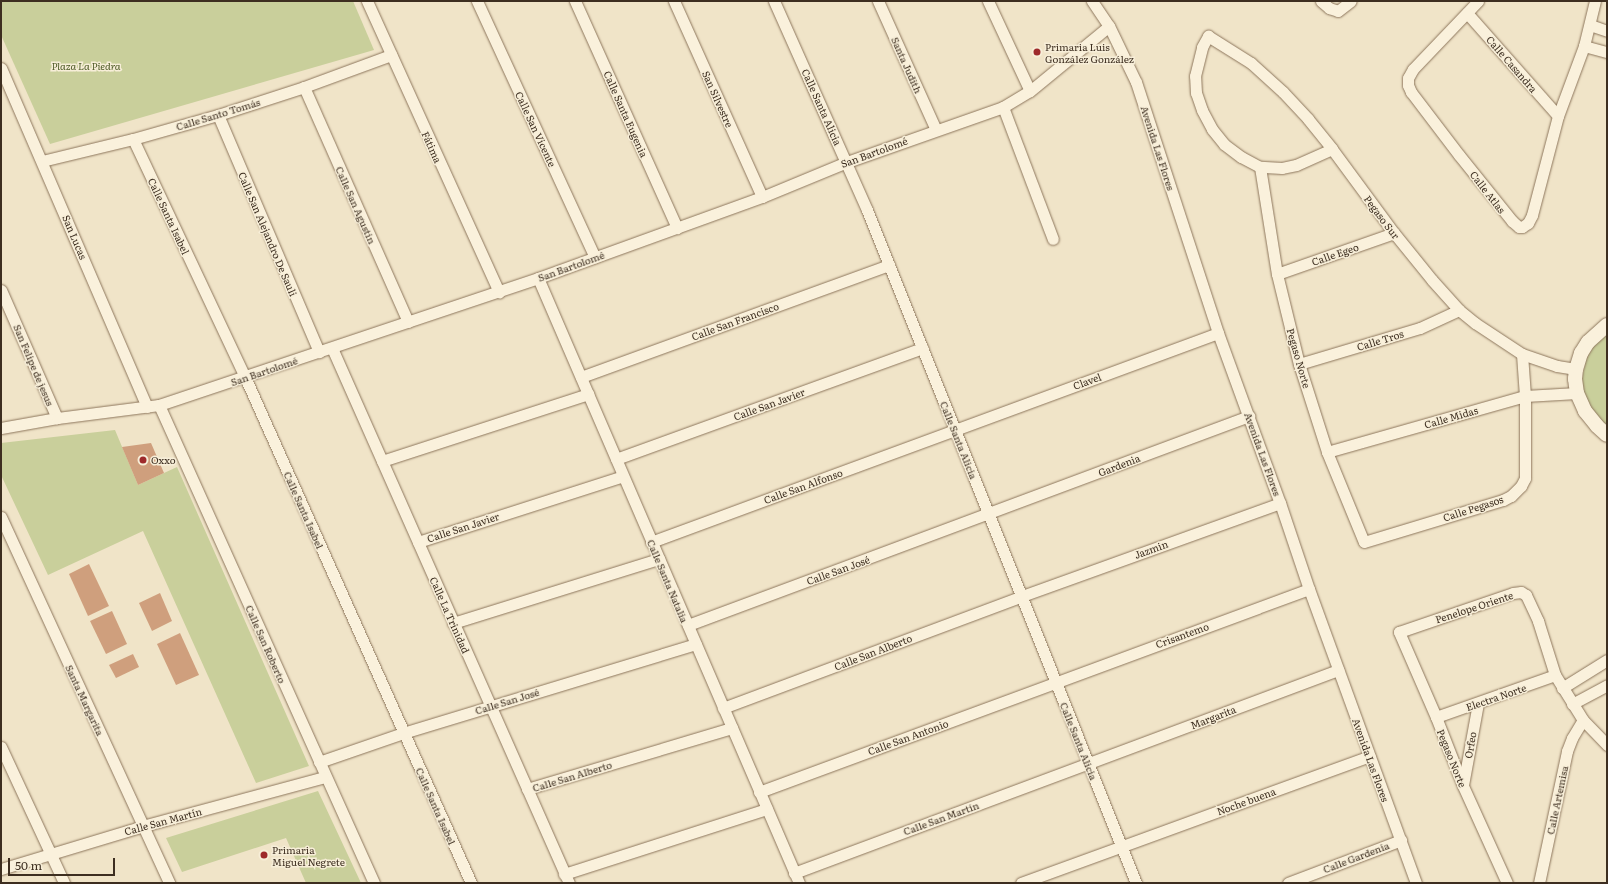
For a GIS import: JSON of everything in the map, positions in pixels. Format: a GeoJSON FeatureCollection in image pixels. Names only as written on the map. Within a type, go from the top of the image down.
{"type":"FeatureCollection","features":[{"type":"Feature","properties":{"kind":"street","name":"Fátima"},"geometry":{"type":"LineString","coordinates":[[367,1],[499,292]]}},
{"type":"Feature","properties":{"kind":"street","name":"Calle San Vicente"},"geometry":{"type":"LineString","coordinates":[[477,1],[595,257]]}},
{"type":"Feature","properties":{"kind":"street","name":"Calle Santa Eugenia"},"geometry":{"type":"LineString","coordinates":[[575,1],[677,228]]}},
{"type":"Feature","properties":{"kind":"street","name":"San Silvestre"},"geometry":{"type":"LineString","coordinates":[[674,1],[762,197]]}},
{"type":"Feature","properties":{"kind":"street","name":"Calle Santa Alicia"},"geometry":{"type":"LineString","coordinates":[[774,1],[847,162],[923,348],[1136,883]]}},
{"type":"Feature","properties":{"kind":"street","name":"Santa Judith"},"geometry":{"type":"LineString","coordinates":[[878,1],[936,130]]}},
{"type":"Feature","properties":{"kind":"street"},"geometry":{"type":"LineString","coordinates":[[988,1],[1030,91]]}},
{"type":"Feature","properties":{"kind":"street","name":"Avenida Las Flores"},"geometry":{"type":"LineString","coordinates":[[1092,1],[1110,26],[1136,82],[1218,332],[1280,503],[1308,589],[1416,883]]}},
{"type":"Feature","properties":{"kind":"street"},"geometry":{"type":"LineString","coordinates":[[1321,1],[1329,8],[1338,11],[1352,1]]}},
{"type":"Feature","properties":{"kind":"street","name":"Calle Atlas"},"geometry":{"type":"LineString","coordinates":[[1478,1],[1413,69],[1408,78],[1408,85],[1411,92],[1459,155],[1512,221],[1519,227],[1525,226],[1532,215],[1558,116],[1584,46],[1595,1]]}},
{"type":"Feature","properties":{"kind":"street","name":"Calle Casandra"},"geometry":{"type":"LineString","coordinates":[[1467,13],[1558,116]]}},
{"type":"Feature","properties":{"kind":"street"},"geometry":{"type":"LineString","coordinates":[[1590,25],[1607,31]]}},
{"type":"Feature","properties":{"kind":"street","name":"San Bartolomé"},"geometry":{"type":"LineString","coordinates":[[1,428],[57,418],[159,405],[499,292],[677,228],[762,197],[847,162],[1003,107],[1030,91],[1110,26]]}},
{"type":"Feature","properties":{"kind":"street","name":"Pegaso Sur"},"geometry":{"type":"LineString","coordinates":[[1260,167],[1241,157],[1224,144],[1212,129],[1202,110],[1196,93],[1195,76],[1202,47],[1208,36],[1251,63],[1283,92],[1332,149],[1394,233],[1432,280],[1459,310],[1475,324],[1522,354],[1557,366],[1576,369]]}},
{"type":"Feature","properties":{"kind":"street"},"geometry":{"type":"LineString","coordinates":[[1584,46],[1607,52]]}},
{"type":"Feature","properties":{"kind":"street","name":"Calle Santo Tomás"},"geometry":{"type":"LineString","coordinates":[[42,161],[133,139],[218,115],[304,87],[391,55]]}},
{"type":"Feature","properties":{"kind":"street","name":"San Lucas"},"geometry":{"type":"LineString","coordinates":[[1,68],[147,407]]}},
{"type":"Feature","properties":{"kind":"street","name":"Calle San Agustín"},"geometry":{"type":"LineString","coordinates":[[304,87],[408,322]]}},
{"type":"Feature","properties":{"kind":"street"},"geometry":{"type":"LineString","coordinates":[[1003,107],[1053,239]]}},
{"type":"Feature","properties":{"kind":"street","name":"Calle San Alejandro De Sauli"},"geometry":{"type":"LineString","coordinates":[[218,115],[319,352]]}},
{"type":"Feature","properties":{"kind":"street","name":"Calle Santa Isabel"},"geometry":{"type":"LineString","coordinates":[[133,139],[245,377],[471,883]]}},
{"type":"Feature","properties":{"kind":"street"},"geometry":{"type":"LineString","coordinates":[[1260,167],[1282,168],[1296,165],[1332,149]]}},
{"type":"Feature","properties":{"kind":"street","name":"Pegaso Norte"},"geometry":{"type":"LineString","coordinates":[[1260,167],[1277,274],[1299,364],[1327,452],[1364,542]]}},
{"type":"Feature","properties":{"kind":"street","name":"Calle Egeo"},"geometry":{"type":"LineString","coordinates":[[1277,274],[1394,233]]}},
{"type":"Feature","properties":{"kind":"street","name":"Calle San Francisco"},"geometry":{"type":"LineString","coordinates":[[581,377],[889,265]]}},
{"type":"Feature","properties":{"kind":"street","name":"Calle Santa Natalia"},"geometry":{"type":"LineString","coordinates":[[538,278],[797,878]]}},
{"type":"Feature","properties":{"kind":"street","name":"San Felipe de jesus"},"geometry":{"type":"LineString","coordinates":[[1,290],[57,418]]}},
{"type":"Feature","properties":{"kind":"street","name":"Calle Tros"},"geometry":{"type":"LineString","coordinates":[[1299,364],[1420,328],[1459,310]]}},
{"type":"Feature","properties":{"kind":"street"},"geometry":{"type":"LineString","coordinates":[[1607,324],[1588,342],[1581,353],[1576,369],[1577,393],[1585,411],[1597,426],[1607,435]]}},
{"type":"Feature","properties":{"kind":"street","name":"Clavel"},"geometry":{"type":"LineString","coordinates":[[955,429],[1218,332]]}},
{"type":"Feature","properties":{"kind":"street","name":"Calle La Trinidad"},"geometry":{"type":"LineString","coordinates":[[332,348],[566,878]]}},
{"type":"Feature","properties":{"kind":"street","name":"Calle San Javier"},"geometry":{"type":"LineString","coordinates":[[616,459],[923,348]]}},
{"type":"Feature","properties":{"kind":"street","name":"Calle Pegasos"},"geometry":{"type":"LineString","coordinates":[[1364,542],[1503,500],[1515,492],[1525,478],[1522,354]]}},
{"type":"Feature","properties":{"kind":"street","name":"Calle Midas"},"geometry":{"type":"LineString","coordinates":[[1327,452],[1524,396],[1577,393]]}},
{"type":"Feature","properties":{"kind":"street"},"geometry":{"type":"LineString","coordinates":[[382,461],[588,394]]}},
{"type":"Feature","properties":{"kind":"street","name":"Calle San Roberto"},"geometry":{"type":"LineString","coordinates":[[159,405],[325,777],[374,883]]}},
{"type":"Feature","properties":{"kind":"street","name":"Gardenia"},"geometry":{"type":"LineString","coordinates":[[989,514],[1249,416]]}},
{"type":"Feature","properties":{"kind":"street","name":"Calle San Alfonso"},"geometry":{"type":"LineString","coordinates":[[652,542],[955,429]]}},
{"type":"Feature","properties":{"kind":"street","name":"Calle San Javier"},"geometry":{"type":"LineString","coordinates":[[418,542],[624,476]]}},
{"type":"Feature","properties":{"kind":"street","name":"Jazmin"},"geometry":{"type":"LineString","coordinates":[[1022,596],[1280,503]]}},
{"type":"Feature","properties":{"kind":"street","name":"Calle San José"},"geometry":{"type":"LineString","coordinates":[[688,626],[989,514]]}},
{"type":"Feature","properties":{"kind":"street","name":"Santa Margarita"},"geometry":{"type":"LineString","coordinates":[[1,517],[169,883]]}},
{"type":"Feature","properties":{"kind":"street"},"geometry":{"type":"LineString","coordinates":[[453,623],[659,559]]}},
{"type":"Feature","properties":{"kind":"street","name":"Crisantemo"},"geometry":{"type":"LineString","coordinates":[[1056,682],[1308,589]]}},
{"type":"Feature","properties":{"kind":"street","name":"Penelope Oriente"},"geometry":{"type":"LineString","coordinates":[[1398,632],[1513,593],[1521,592],[1529,598],[1555,675],[1562,688],[1584,720],[1607,745]]}},
{"type":"Feature","properties":{"kind":"street","name":"Calle San Alberto"},"geometry":{"type":"LineString","coordinates":[[723,708],[1022,596]]}},
{"type":"Feature","properties":{"kind":"street","name":"Pegaso Norte"},"geometry":{"type":"LineString","coordinates":[[1398,632],[1436,717],[1463,786],[1507,883]]}},
{"type":"Feature","properties":{"kind":"street","name":"Calle San José"},"geometry":{"type":"LineString","coordinates":[[319,762],[403,733],[696,644]]}},
{"type":"Feature","properties":{"kind":"street"},"geometry":{"type":"LineString","coordinates":[[1562,688],[1607,660]]}},
{"type":"Feature","properties":{"kind":"street","name":"Margarita"},"geometry":{"type":"LineString","coordinates":[[1088,764],[1338,670]]}},
{"type":"Feature","properties":{"kind":"street","name":"Electra Norte"},"geometry":{"type":"LineString","coordinates":[[1436,717],[1555,675]]}},
{"type":"Feature","properties":{"kind":"street","name":"Calle San Antonio"},"geometry":{"type":"LineString","coordinates":[[759,792],[1056,682]]}},
{"type":"Feature","properties":{"kind":"street"},"geometry":{"type":"LineString","coordinates":[[1572,704],[1607,685]]}},
{"type":"Feature","properties":{"kind":"street","name":"Orfeo"},"geometry":{"type":"LineString","coordinates":[[1463,786],[1478,703]]}},
{"type":"Feature","properties":{"kind":"street","name":"Calle Artemisa"},"geometry":{"type":"LineString","coordinates":[[1539,883],[1567,751],[1572,738],[1584,720]]}},
{"type":"Feature","properties":{"kind":"street","name":"Calle San Alberto"},"geometry":{"type":"LineString","coordinates":[[527,789],[732,728]]}},
{"type":"Feature","properties":{"kind":"street"},"geometry":{"type":"LineString","coordinates":[[1,747],[64,883]]}},
{"type":"Feature","properties":{"kind":"street","name":"Noche buena"},"geometry":{"type":"LineString","coordinates":[[1021,883],[1370,756]]}},
{"type":"Feature","properties":{"kind":"street","name":"Calle San Martín"},"geometry":{"type":"LineString","coordinates":[[797,878],[1088,764]]}},
{"type":"Feature","properties":{"kind":"street","name":"Calle San Martín"},"geometry":{"type":"LineString","coordinates":[[1,869],[143,826],[325,777]]}},
{"type":"Feature","properties":{"kind":"street"},"geometry":{"type":"LineString","coordinates":[[566,878],[767,809]]}},
{"type":"Feature","properties":{"kind":"street","name":"Calle Gardenia"},"geometry":{"type":"LineString","coordinates":[[1288,883],[1401,840]]}},
{"type":"Feature","properties":{"kind":"green space","name":"Plaza La Piedra"},"geometry":{"type":"Polygon","coordinates":[[[1,1],[353,1],[374,50],[50,144],[1,35],[1,1]]]}},
{"type":"Feature","properties":{"kind":"green space"},"geometry":{"type":"Polygon","coordinates":[[[1607,332],[1607,427],[1603,425],[1585,399],[1582,379],[1586,359],[1596,341],[1607,332]]]}},
{"type":"Feature","properties":{"kind":"green space"},"geometry":{"type":"Polygon","coordinates":[[[115,430],[138,485],[177,467],[309,766],[256,783],[143,531],[48,575],[1,475],[1,443],[115,430]]]}},
{"type":"Feature","properties":{"kind":"green space"},"geometry":{"type":"Polygon","coordinates":[[[318,791],[361,883],[306,883],[286,838],[182,872],[166,838],[318,791]]]}},
{"type":"Feature","properties":{"kind":"building","name":"Oxxo"},"geometry":{"type":"Polygon","coordinates":[[[151,443],[164,473],[138,485],[122,447],[151,443]]]}},
{"type":"Feature","properties":{"kind":"building"},"geometry":{"type":"Polygon","coordinates":[[[89,564],[109,606],[88,616],[69,574],[89,564]]]}},
{"type":"Feature","properties":{"kind":"building"},"geometry":{"type":"Polygon","coordinates":[[[160,593],[172,621],[152,631],[139,603],[160,593]]]}},
{"type":"Feature","properties":{"kind":"building"},"geometry":{"type":"Polygon","coordinates":[[[112,611],[127,644],[106,654],[90,621],[112,611]]]}},
{"type":"Feature","properties":{"kind":"building"},"geometry":{"type":"Polygon","coordinates":[[[180,633],[199,675],[176,685],[157,644],[180,633]]]}},
{"type":"Feature","properties":{"kind":"building"},"geometry":{"type":"Polygon","coordinates":[[[133,654],[139,667],[116,678],[109,665],[133,654]]]}},
{"type":"Feature","properties":{"kind":"place","name":"Primaria Luis González González"},"geometry":{"type":"Point","coordinates":[1037,52]}},
{"type":"Feature","properties":{"kind":"place","name":"Oxxo"},"geometry":{"type":"Point","coordinates":[143,460]}},
{"type":"Feature","properties":{"kind":"place","name":"Primaria Miguel Negrete"},"geometry":{"type":"Point","coordinates":[264,855]}}]}
